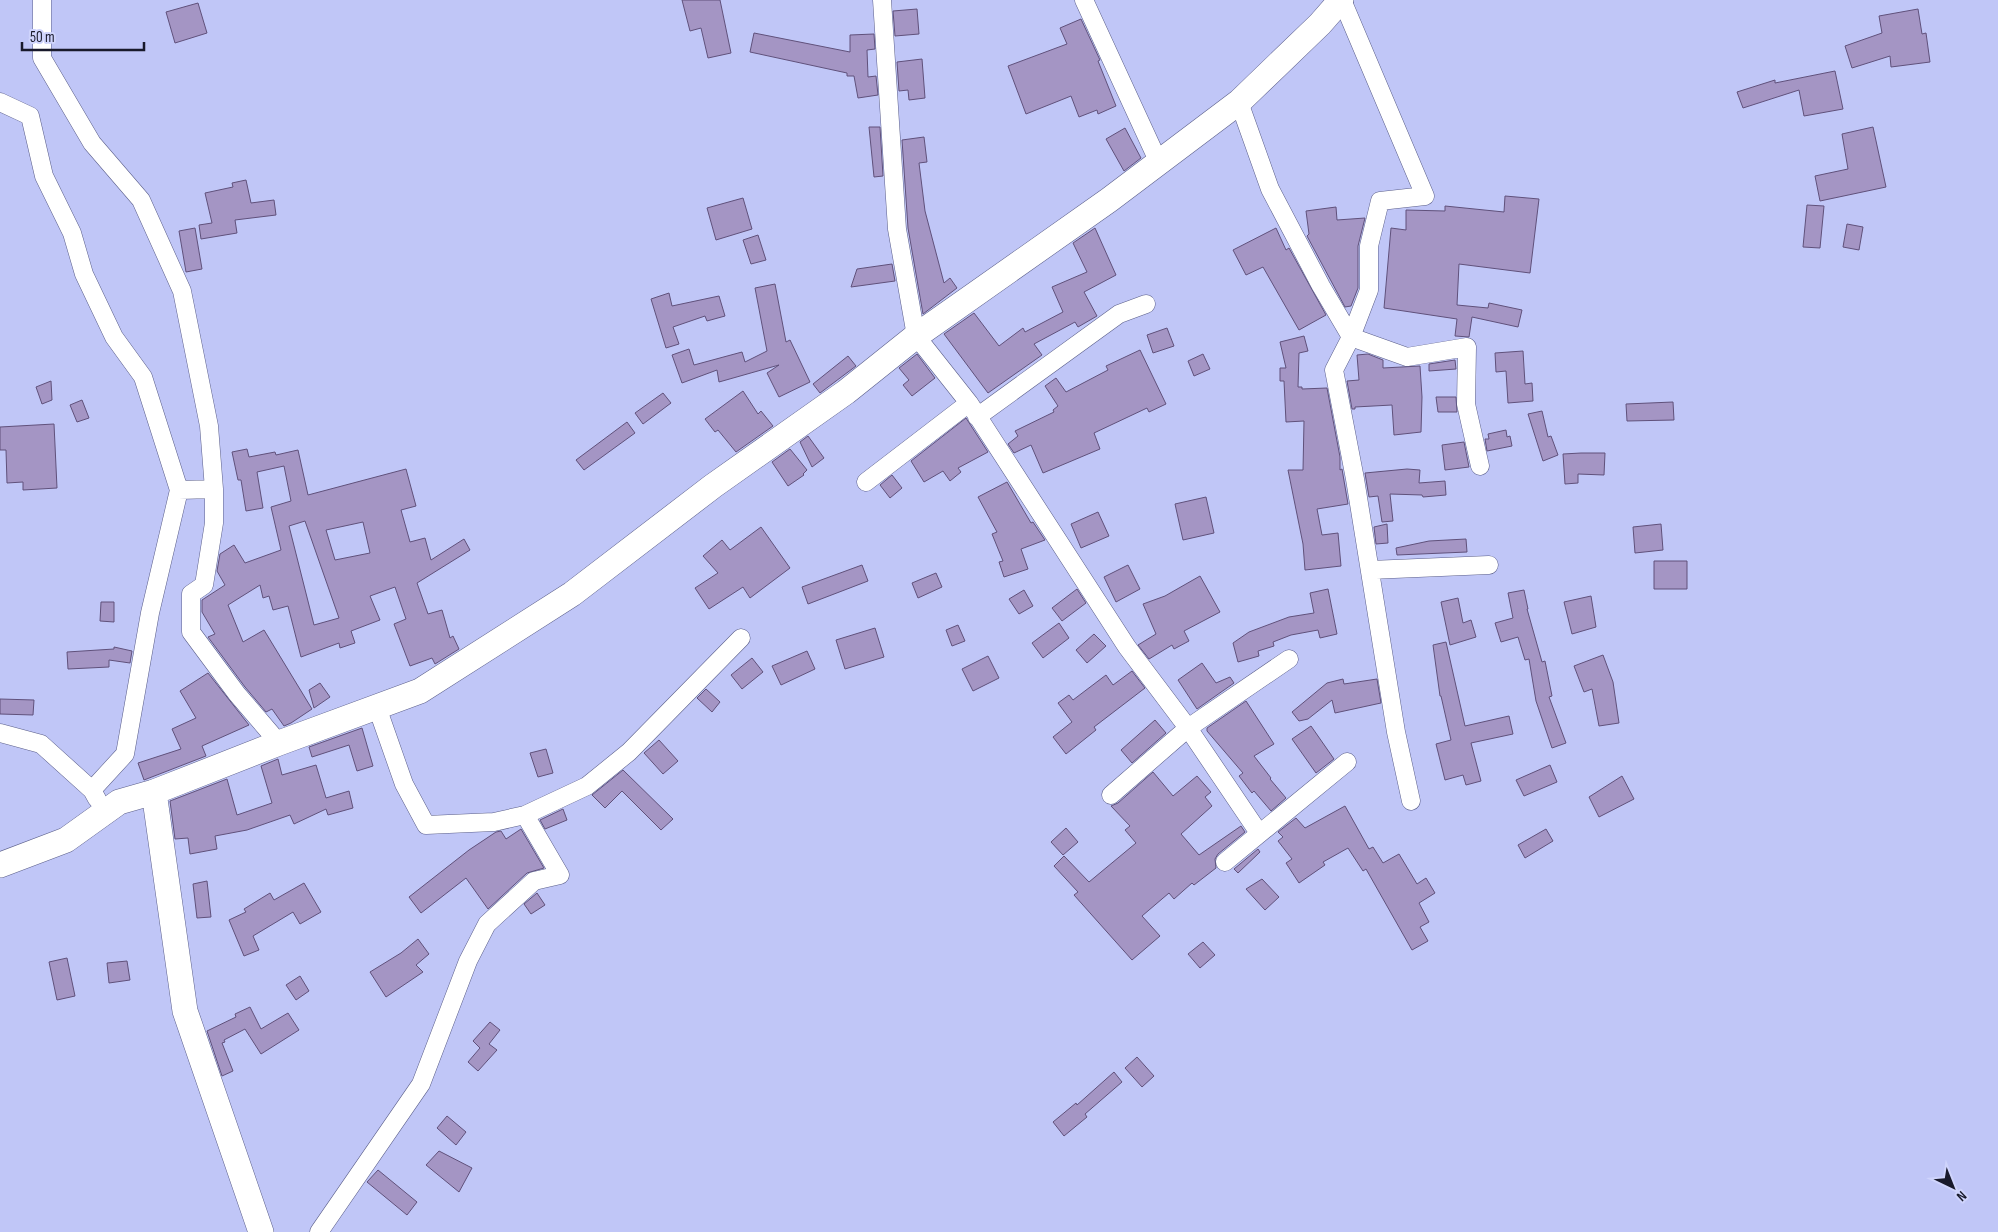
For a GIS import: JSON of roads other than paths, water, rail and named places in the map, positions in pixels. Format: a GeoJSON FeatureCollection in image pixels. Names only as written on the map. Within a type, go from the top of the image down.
{"type":"FeatureCollection","features":[{"type":"Feature","properties":{"kind":"street"},"geometry":{"type":"LineString","coordinates":[[42,0],[42,58],[92,143],[141,200],[182,291],[209,426],[214,489],[214,523],[206,576],[204,585],[191,594],[191,632],[237,694],[279,743]]}},
{"type":"Feature","properties":{"kind":"street"},"geometry":{"type":"LineString","coordinates":[[882,0],[896,229],[916,336],[973,410],[1127,647],[1188,728],[1259,833]]}},
{"type":"Feature","properties":{"kind":"street"},"geometry":{"type":"LineString","coordinates":[[1084,0],[1158,163]]}},
{"type":"Feature","properties":{"kind":"street"},"geometry":{"type":"LineString","coordinates":[[0,865],[66,840],[112,808],[420,691],[572,594],[713,486],[846,392],[916,336],[1110,200],[1239,102],[1320,24],[1341,0],[1425,196],[1380,200],[1369,246],[1369,290],[1351,337],[1334,370],[1370,570],[1396,732],[1410,801]]}},
{"type":"Feature","properties":{"kind":"street"},"geometry":{"type":"LineString","coordinates":[[0,102],[30,116],[44,176],[72,233],[84,274],[114,337],[143,377],[179,490],[150,613],[125,754],[92,790]]}},
{"type":"Feature","properties":{"kind":"street"},"geometry":{"type":"LineString","coordinates":[[1239,102],[1270,189],[1321,286],[1351,337],[1407,358],[1467,347],[1466,404],[1480,466]]}},
{"type":"Feature","properties":{"kind":"street"},"geometry":{"type":"LineString","coordinates":[[866,482],[1120,314],[1146,304]]}},
{"type":"Feature","properties":{"kind":"street"},"geometry":{"type":"LineString","coordinates":[[179,490],[214,489]]}},
{"type":"Feature","properties":{"kind":"street"},"geometry":{"type":"LineString","coordinates":[[1370,570],[1489,565]]}},
{"type":"Feature","properties":{"kind":"street"},"geometry":{"type":"LineString","coordinates":[[377,707],[404,784],[426,825],[494,822],[525,815],[587,786],[630,752],[741,638]]}},
{"type":"Feature","properties":{"kind":"street"},"geometry":{"type":"LineString","coordinates":[[1111,796],[1188,728],[1289,659]]}},
{"type":"Feature","properties":{"kind":"street"},"geometry":{"type":"LineString","coordinates":[[0,733],[41,744],[112,808]]}},
{"type":"Feature","properties":{"kind":"street"},"geometry":{"type":"LineString","coordinates":[[1225,862],[1347,762]]}},
{"type":"Feature","properties":{"kind":"street"},"geometry":{"type":"LineString","coordinates":[[154,792],[185,1011],[262,1232]]}},
{"type":"Feature","properties":{"kind":"street"},"geometry":{"type":"LineString","coordinates":[[319,1232],[421,1084],[468,961],[487,924],[534,881],[560,875],[525,815]]}}]}
